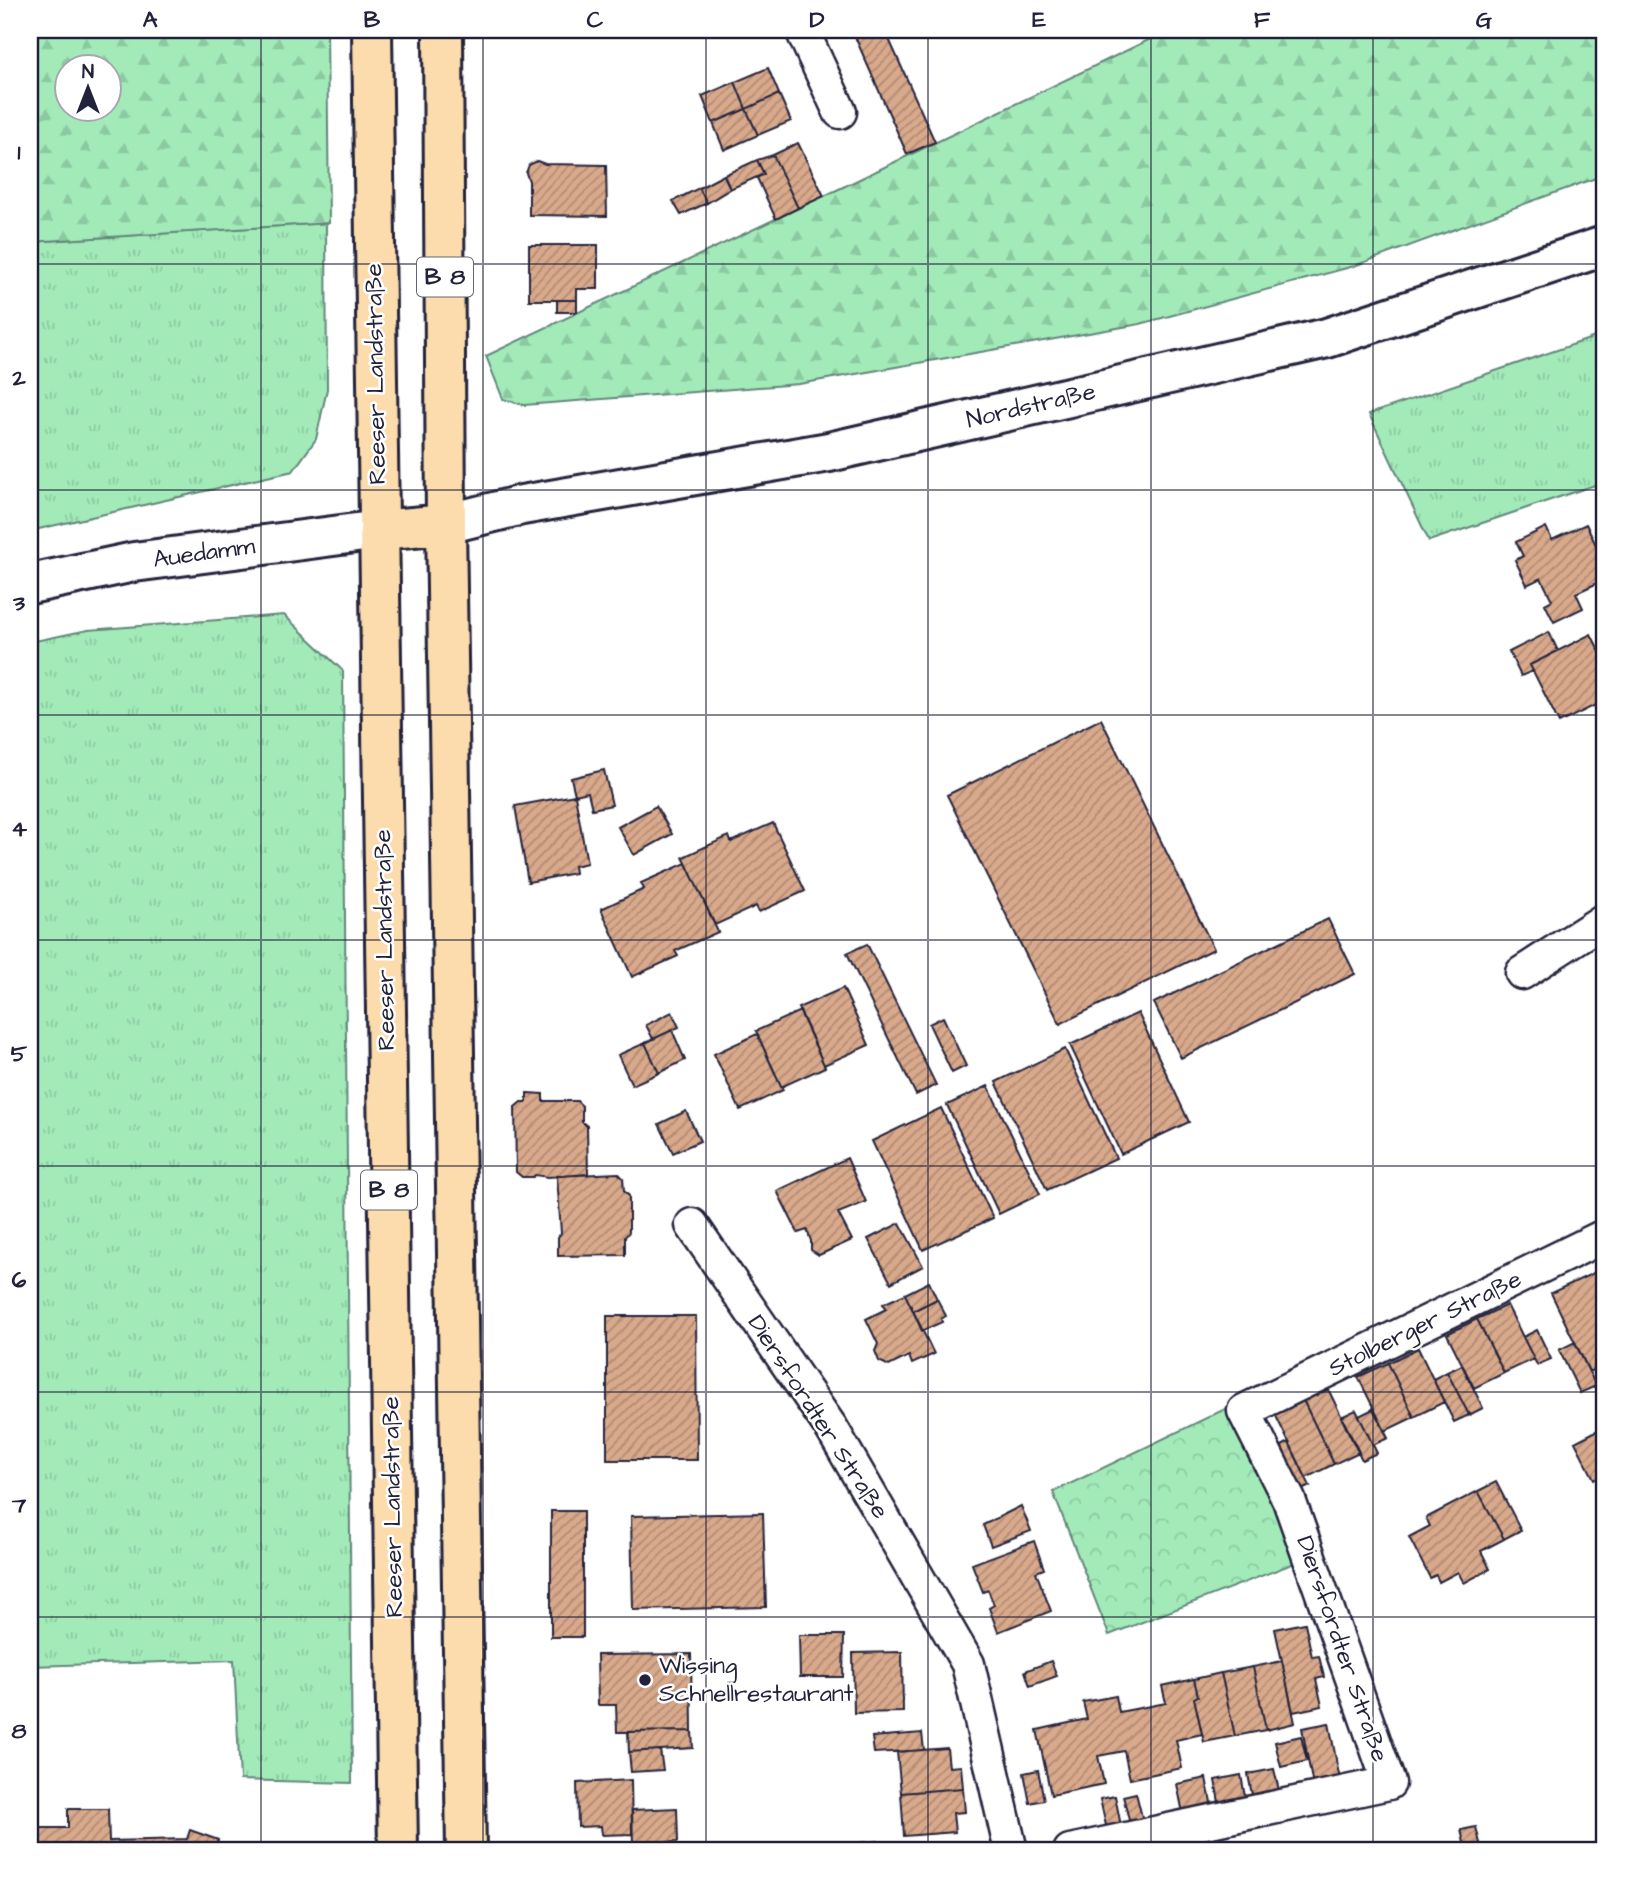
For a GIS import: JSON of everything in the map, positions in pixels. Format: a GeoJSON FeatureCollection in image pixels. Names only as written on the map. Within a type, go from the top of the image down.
{"type":"FeatureCollection","features":[{"type":"Feature","properties":{"kind":"main road","name":"Reeser Landstraße"},"geometry":{"type":"LineString","coordinates":[[372,30],[398,1851]]}},
{"type":"Feature","properties":{"kind":"main road","name":"B 8"},"geometry":{"type":"LineString","coordinates":[[443,30],[446,524],[466,1851]]}},
{"type":"Feature","properties":{"kind":"main road"},"geometry":{"type":"LineString","coordinates":[[379,530],[446,524]]}},
{"type":"Feature","properties":{"kind":"street"},"geometry":{"type":"LineString","coordinates":[[802,30],[840,111]]}},
{"type":"Feature","properties":{"kind":"street","name":"Nordstraße"},"geometry":{"type":"LineString","coordinates":[[446,524],[522,505],[829,452],[1326,338],[1604,246]]}},
{"type":"Feature","properties":{"kind":"street","name":"Auedamm"},"geometry":{"type":"LineString","coordinates":[[30,583],[134,562],[379,530]]}},
{"type":"Feature","properties":{"kind":"street"},"geometry":{"type":"LineString","coordinates":[[1522,973],[1604,920]]}},
{"type":"Feature","properties":{"kind":"street","name":"Diersfordter Straße"},"geometry":{"type":"LineString","coordinates":[[692,1225],[832,1429],[968,1664],[1010,1851]]}},
{"type":"Feature","properties":{"kind":"street","name":"Stolberger Straße"},"geometry":{"type":"LineString","coordinates":[[1244,1411],[1604,1236]]}},
{"type":"Feature","properties":{"kind":"street","name":"Diersfordter Straße"},"geometry":{"type":"LineString","coordinates":[[1070,1851],[1389,1783],[1289,1500],[1244,1411]]}},
{"type":"Feature","properties":{"kind":"green space"},"geometry":{"type":"Polygon","coordinates":[[[30,30],[327,30],[329,223],[30,242],[30,30]]]}},
{"type":"Feature","properties":{"kind":"green space"},"geometry":{"type":"Polygon","coordinates":[[[1169,30],[1604,30],[1604,175],[1354,266],[1140,324],[799,384],[524,405],[503,399],[486,356],[1169,30]]]}},
{"type":"Feature","properties":{"kind":"green space"},"geometry":{"type":"Polygon","coordinates":[[[326,223],[327,389],[316,439],[293,471],[30,531],[30,242],[326,223]]]}},
{"type":"Feature","properties":{"kind":"green space"},"geometry":{"type":"Polygon","coordinates":[[[1604,334],[1604,482],[1429,541],[1369,414],[1604,334]]]}},
{"type":"Feature","properties":{"kind":"green space"},"geometry":{"type":"Polygon","coordinates":[[[284,615],[343,671],[352,1783],[240,1780],[234,1660],[30,1666],[30,642],[88,630],[284,615]]]}},
{"type":"Feature","properties":{"kind":"green space"},"geometry":{"type":"Polygon","coordinates":[[[1229,1407],[1292,1538],[1300,1561],[1109,1635],[1053,1492],[1229,1407]]]}},
{"type":"Feature","properties":{"kind":"building"},"geometry":{"type":"Polygon","coordinates":[[[852,30],[885,30],[935,142],[907,154],[852,30]]]}},
{"type":"Feature","properties":{"kind":"building"},"geometry":{"type":"Polygon","coordinates":[[[768,68],[779,94],[746,109],[735,82],[768,68]]]}},
{"type":"Feature","properties":{"kind":"building"},"geometry":{"type":"Polygon","coordinates":[[[735,82],[746,109],[713,123],[702,96],[735,82]]]}},
{"type":"Feature","properties":{"kind":"building"},"geometry":{"type":"Polygon","coordinates":[[[779,94],[791,121],[758,135],[746,109],[779,94]]]}},
{"type":"Feature","properties":{"kind":"building"},"geometry":{"type":"Polygon","coordinates":[[[746,109],[758,135],[724,150],[713,123],[746,109]]]}},
{"type":"Feature","properties":{"kind":"building"},"geometry":{"type":"Polygon","coordinates":[[[798,143],[824,196],[798,208],[773,155],[798,143]]]}},
{"type":"Feature","properties":{"kind":"building"},"geometry":{"type":"Polygon","coordinates":[[[773,155],[798,208],[776,219],[757,178],[764,174],[757,160],[773,155]]]}},
{"type":"Feature","properties":{"kind":"building"},"geometry":{"type":"Polygon","coordinates":[[[757,160],[764,174],[730,189],[724,175],[757,160]]]}},
{"type":"Feature","properties":{"kind":"building"},"geometry":{"type":"Polygon","coordinates":[[[537,161],[545,164],[606,165],[607,216],[529,215],[529,181],[526,173],[529,165],[537,161]]]}},
{"type":"Feature","properties":{"kind":"building"},"geometry":{"type":"Polygon","coordinates":[[[724,175],[730,189],[707,203],[699,188],[724,175]]]}},
{"type":"Feature","properties":{"kind":"building"},"geometry":{"type":"Polygon","coordinates":[[[699,188],[707,203],[681,215],[673,201],[699,188]]]}},
{"type":"Feature","properties":{"kind":"building"},"geometry":{"type":"Polygon","coordinates":[[[529,245],[598,245],[598,289],[577,289],[577,300],[529,300],[529,245]]]}},
{"type":"Feature","properties":{"kind":"building"},"geometry":{"type":"Polygon","coordinates":[[[557,300],[577,300],[577,312],[557,312],[557,300]]]}},
{"type":"Feature","properties":{"kind":"building"},"geometry":{"type":"Polygon","coordinates":[[[1586,524],[1604,562],[1604,580],[1576,593],[1583,608],[1554,622],[1545,604],[1552,600],[1541,578],[1527,585],[1515,560],[1523,556],[1516,542],[1546,527],[1552,540],[1586,524]]]}},
{"type":"Feature","properties":{"kind":"building"},"geometry":{"type":"Polygon","coordinates":[[[1549,632],[1558,651],[1530,665],[1533,671],[1521,676],[1509,652],[1549,632]]]}},
{"type":"Feature","properties":{"kind":"building"},"geometry":{"type":"Polygon","coordinates":[[[1591,634],[1604,660],[1604,701],[1559,723],[1530,665],[1591,634]]]}},
{"type":"Feature","properties":{"kind":"building"},"geometry":{"type":"Polygon","coordinates":[[[1101,719],[1214,949],[1060,1024],[947,795],[1101,719]]]}},
{"type":"Feature","properties":{"kind":"building"},"geometry":{"type":"Polygon","coordinates":[[[604,770],[612,805],[592,809],[588,792],[575,795],[571,778],[604,770]]]}},
{"type":"Feature","properties":{"kind":"building"},"geometry":{"type":"Polygon","coordinates":[[[575,795],[587,863],[574,866],[575,873],[528,882],[515,806],[575,795]]]}},
{"type":"Feature","properties":{"kind":"building"},"geometry":{"type":"Polygon","coordinates":[[[656,806],[672,834],[634,855],[618,827],[656,806]]]}},
{"type":"Feature","properties":{"kind":"building"},"geometry":{"type":"Polygon","coordinates":[[[773,823],[805,891],[759,912],[756,906],[715,925],[683,857],[729,836],[731,842],[773,823]]]}},
{"type":"Feature","properties":{"kind":"building"},"geometry":{"type":"Polygon","coordinates":[[[686,863],[718,932],[675,951],[678,956],[632,977],[601,909],[644,889],[641,883],[686,863]]]}},
{"type":"Feature","properties":{"kind":"building"},"geometry":{"type":"Polygon","coordinates":[[[1328,919],[1355,974],[1181,1058],[1154,1003],[1328,919]]]}},
{"type":"Feature","properties":{"kind":"building"},"geometry":{"type":"Polygon","coordinates":[[[867,944],[936,1085],[916,1095],[847,953],[867,944]]]}},
{"type":"Feature","properties":{"kind":"building"},"geometry":{"type":"Polygon","coordinates":[[[843,988],[869,1045],[824,1065],[798,1008],[843,988]]]}},
{"type":"Feature","properties":{"kind":"building"},"geometry":{"type":"Polygon","coordinates":[[[800,1011],[825,1067],[781,1087],[756,1031],[800,1011]]]}},
{"type":"Feature","properties":{"kind":"building"},"geometry":{"type":"Polygon","coordinates":[[[672,1012],[679,1027],[653,1039],[646,1025],[672,1012]]]}},
{"type":"Feature","properties":{"kind":"building"},"geometry":{"type":"Polygon","coordinates":[[[1138,1013],[1189,1122],[1121,1154],[1070,1045],[1138,1013]]]}},
{"type":"Feature","properties":{"kind":"building"},"geometry":{"type":"Polygon","coordinates":[[[943,1017],[966,1066],[952,1073],[929,1024],[943,1017]]]}},
{"type":"Feature","properties":{"kind":"building"},"geometry":{"type":"Polygon","coordinates":[[[672,1030],[685,1060],[659,1073],[645,1043],[672,1030]]]}},
{"type":"Feature","properties":{"kind":"building"},"geometry":{"type":"Polygon","coordinates":[[[757,1034],[783,1090],[740,1110],[714,1054],[757,1034]]]}},
{"type":"Feature","properties":{"kind":"building"},"geometry":{"type":"Polygon","coordinates":[[[645,1043],[659,1073],[632,1085],[618,1055],[645,1043]]]}},
{"type":"Feature","properties":{"kind":"building"},"geometry":{"type":"Polygon","coordinates":[[[1065,1049],[1116,1158],[1047,1190],[996,1082],[1065,1049]]]}},
{"type":"Feature","properties":{"kind":"building"},"geometry":{"type":"Polygon","coordinates":[[[988,1086],[1040,1194],[999,1214],[947,1105],[988,1086]]]}},
{"type":"Feature","properties":{"kind":"building"},"geometry":{"type":"Polygon","coordinates":[[[527,1093],[543,1094],[543,1101],[577,1101],[582,1106],[582,1122],[587,1126],[588,1174],[522,1177],[516,1172],[515,1107],[521,1102],[527,1102],[527,1093]]]}},
{"type":"Feature","properties":{"kind":"building"},"geometry":{"type":"Polygon","coordinates":[[[941,1108],[993,1218],[923,1250],[872,1141],[941,1108]]]}},
{"type":"Feature","properties":{"kind":"building"},"geometry":{"type":"Polygon","coordinates":[[[686,1111],[700,1141],[673,1153],[659,1124],[686,1111]]]}},
{"type":"Feature","properties":{"kind":"building"},"geometry":{"type":"Polygon","coordinates":[[[847,1158],[866,1202],[838,1213],[852,1240],[819,1255],[811,1250],[807,1230],[798,1233],[777,1191],[847,1158]]]}},
{"type":"Feature","properties":{"kind":"building"},"geometry":{"type":"Polygon","coordinates":[[[618,1173],[623,1178],[624,1191],[629,1196],[629,1232],[625,1237],[625,1255],[558,1256],[558,1237],[561,1233],[557,1176],[618,1173]]]}},
{"type":"Feature","properties":{"kind":"building"},"geometry":{"type":"Polygon","coordinates":[[[900,1223],[923,1266],[891,1283],[868,1239],[900,1223]]]}},
{"type":"Feature","properties":{"kind":"building"},"geometry":{"type":"Polygon","coordinates":[[[1604,1268],[1604,1355],[1601,1356],[1604,1365],[1589,1372],[1551,1293],[1604,1268]]]}},
{"type":"Feature","properties":{"kind":"building"},"geometry":{"type":"Polygon","coordinates":[[[929,1282],[937,1299],[913,1311],[905,1294],[929,1282]]]}},
{"type":"Feature","properties":{"kind":"building"},"geometry":{"type":"Polygon","coordinates":[[[905,1294],[934,1354],[912,1364],[909,1356],[889,1366],[879,1361],[875,1351],[878,1344],[866,1319],[886,1309],[883,1304],[905,1294]]]}},
{"type":"Feature","properties":{"kind":"building"},"geometry":{"type":"Polygon","coordinates":[[[937,1299],[946,1316],[941,1319],[942,1322],[922,1331],[913,1311],[937,1299]]]}},
{"type":"Feature","properties":{"kind":"building"},"geometry":{"type":"Polygon","coordinates":[[[1507,1305],[1534,1359],[1504,1373],[1477,1319],[1507,1305]]]}},
{"type":"Feature","properties":{"kind":"building"},"geometry":{"type":"Polygon","coordinates":[[[607,1316],[696,1316],[697,1460],[607,1460],[607,1316]]]}},
{"type":"Feature","properties":{"kind":"building"},"geometry":{"type":"Polygon","coordinates":[[[1477,1319],[1504,1373],[1474,1388],[1447,1334],[1477,1319]]]}},
{"type":"Feature","properties":{"kind":"building"},"geometry":{"type":"Polygon","coordinates":[[[1537,1330],[1551,1359],[1537,1365],[1523,1337],[1537,1330]]]}},
{"type":"Feature","properties":{"kind":"building"},"geometry":{"type":"Polygon","coordinates":[[[1575,1342],[1596,1386],[1580,1393],[1559,1350],[1575,1342]]]}},
{"type":"Feature","properties":{"kind":"building"},"geometry":{"type":"Polygon","coordinates":[[[1418,1348],[1444,1402],[1414,1417],[1388,1363],[1418,1348]]]}},
{"type":"Feature","properties":{"kind":"building"},"geometry":{"type":"Polygon","coordinates":[[[1388,1363],[1414,1417],[1385,1431],[1358,1377],[1388,1363]]]}},
{"type":"Feature","properties":{"kind":"building"},"geometry":{"type":"Polygon","coordinates":[[[1462,1365],[1483,1408],[1469,1415],[1447,1372],[1462,1365]]]}},
{"type":"Feature","properties":{"kind":"building"},"geometry":{"type":"Polygon","coordinates":[[[1447,1372],[1469,1415],[1454,1422],[1433,1379],[1447,1372]]]}},
{"type":"Feature","properties":{"kind":"building"},"geometry":{"type":"Polygon","coordinates":[[[1327,1387],[1359,1452],[1334,1464],[1302,1398],[1327,1387]]]}},
{"type":"Feature","properties":{"kind":"building"},"geometry":{"type":"Polygon","coordinates":[[[1302,1398],[1334,1464],[1306,1478],[1274,1412],[1302,1398]]]}},
{"type":"Feature","properties":{"kind":"building"},"geometry":{"type":"Polygon","coordinates":[[[1373,1409],[1388,1438],[1373,1445],[1359,1416],[1373,1409]]]}},
{"type":"Feature","properties":{"kind":"building"},"geometry":{"type":"Polygon","coordinates":[[[1356,1410],[1377,1453],[1362,1460],[1341,1417],[1356,1410]]]}},
{"type":"Feature","properties":{"kind":"building"},"geometry":{"type":"Polygon","coordinates":[[[1604,1427],[1604,1474],[1594,1479],[1575,1442],[1604,1427]]]}},
{"type":"Feature","properties":{"kind":"building"},"geometry":{"type":"Polygon","coordinates":[[[1289,1442],[1310,1486],[1296,1493],[1275,1450],[1289,1442]]]}},
{"type":"Feature","properties":{"kind":"building"},"geometry":{"type":"Polygon","coordinates":[[[1496,1482],[1521,1530],[1504,1539],[1478,1491],[1496,1482]]]}},
{"type":"Feature","properties":{"kind":"building"},"geometry":{"type":"Polygon","coordinates":[[[1478,1491],[1504,1539],[1481,1551],[1490,1569],[1464,1583],[1458,1572],[1439,1582],[1436,1575],[1430,1578],[1409,1537],[1430,1526],[1426,1518],[1478,1491]]]}},
{"type":"Feature","properties":{"kind":"building"},"geometry":{"type":"Polygon","coordinates":[[[1021,1506],[1031,1531],[991,1546],[983,1525],[1021,1506]]]}},
{"type":"Feature","properties":{"kind":"building"},"geometry":{"type":"Polygon","coordinates":[[[551,1511],[583,1511],[583,1637],[551,1637],[551,1511]]]}},
{"type":"Feature","properties":{"kind":"building"},"geometry":{"type":"Polygon","coordinates":[[[763,1513],[766,1607],[633,1610],[631,1516],[763,1513]]]}},
{"type":"Feature","properties":{"kind":"building"},"geometry":{"type":"Polygon","coordinates":[[[1034,1541],[1044,1569],[1036,1572],[1051,1611],[998,1632],[989,1608],[994,1605],[988,1590],[983,1592],[972,1564],[1034,1541]]]}},
{"type":"Feature","properties":{"kind":"building"},"geometry":{"type":"Polygon","coordinates":[[[1305,1623],[1312,1657],[1319,1656],[1324,1677],[1316,1679],[1322,1706],[1293,1712],[1275,1629],[1305,1623]]]}},
{"type":"Feature","properties":{"kind":"building"},"geometry":{"type":"Polygon","coordinates":[[[799,1635],[844,1635],[843,1677],[800,1677],[799,1635]]]}},
{"type":"Feature","properties":{"kind":"building"},"geometry":{"type":"Polygon","coordinates":[[[902,1652],[903,1712],[854,1713],[853,1653],[902,1652]]]}},
{"type":"Feature","properties":{"kind":"building","name":"Wissing Schnellrestaurant"},"geometry":{"type":"Polygon","coordinates":[[[691,1654],[692,1731],[617,1732],[616,1705],[598,1705],[597,1655],[691,1654]]]}},
{"type":"Feature","properties":{"kind":"building"},"geometry":{"type":"Polygon","coordinates":[[[1051,1661],[1057,1676],[1030,1686],[1025,1671],[1051,1661]]]}},
{"type":"Feature","properties":{"kind":"building"},"geometry":{"type":"Polygon","coordinates":[[[1282,1661],[1295,1723],[1266,1730],[1253,1667],[1282,1661]]]}},
{"type":"Feature","properties":{"kind":"building"},"geometry":{"type":"Polygon","coordinates":[[[1253,1667],[1266,1730],[1235,1736],[1221,1673],[1253,1667]]]}},
{"type":"Feature","properties":{"kind":"building"},"geometry":{"type":"Polygon","coordinates":[[[1221,1673],[1235,1736],[1204,1742],[1194,1698],[1198,1696],[1194,1679],[1221,1673]]]}},
{"type":"Feature","properties":{"kind":"building"},"geometry":{"type":"Polygon","coordinates":[[[1194,1679],[1198,1696],[1194,1698],[1202,1734],[1176,1740],[1182,1768],[1130,1779],[1124,1751],[1098,1756],[1104,1784],[1051,1795],[1037,1730],[1087,1719],[1083,1702],[1116,1696],[1119,1712],[1166,1703],[1162,1686],[1194,1679]]]}},
{"type":"Feature","properties":{"kind":"building"},"geometry":{"type":"Polygon","coordinates":[[[1329,1723],[1340,1780],[1313,1786],[1302,1728],[1329,1723]]]}},
{"type":"Feature","properties":{"kind":"building"},"geometry":{"type":"Polygon","coordinates":[[[692,1731],[693,1748],[629,1752],[628,1732],[692,1731]]]}},
{"type":"Feature","properties":{"kind":"building"},"geometry":{"type":"Polygon","coordinates":[[[922,1733],[924,1750],[874,1753],[872,1737],[922,1733]]]}},
{"type":"Feature","properties":{"kind":"building"},"geometry":{"type":"Polygon","coordinates":[[[1301,1736],[1307,1761],[1281,1767],[1275,1742],[1301,1736]]]}},
{"type":"Feature","properties":{"kind":"building"},"geometry":{"type":"Polygon","coordinates":[[[947,1748],[949,1767],[961,1766],[963,1788],[901,1793],[897,1752],[947,1748]]]}},
{"type":"Feature","properties":{"kind":"building"},"geometry":{"type":"Polygon","coordinates":[[[660,1750],[663,1770],[631,1772],[629,1752],[660,1750]]]}},
{"type":"Feature","properties":{"kind":"building"},"geometry":{"type":"Polygon","coordinates":[[[1274,1769],[1280,1795],[1253,1800],[1248,1774],[1274,1769]]]}},
{"type":"Feature","properties":{"kind":"building"},"geometry":{"type":"Polygon","coordinates":[[[1038,1770],[1044,1800],[1030,1803],[1024,1773],[1038,1770]]]}},
{"type":"Feature","properties":{"kind":"building"},"geometry":{"type":"Polygon","coordinates":[[[1241,1775],[1246,1802],[1220,1808],[1215,1780],[1241,1775]]]}},
{"type":"Feature","properties":{"kind":"building"},"geometry":{"type":"Polygon","coordinates":[[[1206,1778],[1212,1807],[1183,1813],[1177,1784],[1206,1778]]]}},
{"type":"Feature","properties":{"kind":"building"},"geometry":{"type":"Polygon","coordinates":[[[631,1780],[632,1834],[602,1835],[601,1826],[578,1827],[577,1783],[631,1780]]]}},
{"type":"Feature","properties":{"kind":"building"},"geometry":{"type":"Polygon","coordinates":[[[963,1788],[965,1812],[953,1813],[955,1832],[904,1836],[901,1793],[963,1788]]]}},
{"type":"Feature","properties":{"kind":"building"},"geometry":{"type":"Polygon","coordinates":[[[1136,1793],[1143,1821],[1130,1824],[1123,1796],[1136,1793]]]}},
{"type":"Feature","properties":{"kind":"building"},"geometry":{"type":"Polygon","coordinates":[[[1115,1796],[1121,1826],[1107,1830],[1100,1799],[1115,1796]]]}},
{"type":"Feature","properties":{"kind":"building"},"geometry":{"type":"Polygon","coordinates":[[[677,1808],[678,1842],[633,1844],[632,1810],[677,1808]]]}},
{"type":"Feature","properties":{"kind":"building"},"geometry":{"type":"Polygon","coordinates":[[[68,1809],[108,1809],[109,1841],[187,1839],[190,1830],[218,1840],[215,1851],[30,1851],[30,1828],[68,1828],[68,1809]]]}},
{"type":"Feature","properties":{"kind":"building"},"geometry":{"type":"Polygon","coordinates":[[[1476,1827],[1482,1851],[1466,1851],[1461,1830],[1476,1827]]]}},
{"type":"Feature","properties":{"kind":"building"},"geometry":{"type":"Polygon","coordinates":[[[878,1841],[879,1851],[849,1851],[848,1844],[878,1841]]]}},
{"type":"Feature","properties":{"kind":"place","name":"Wissing Schnellrestaurant"},"geometry":{"type":"Point","coordinates":[645,1680]}}]}
